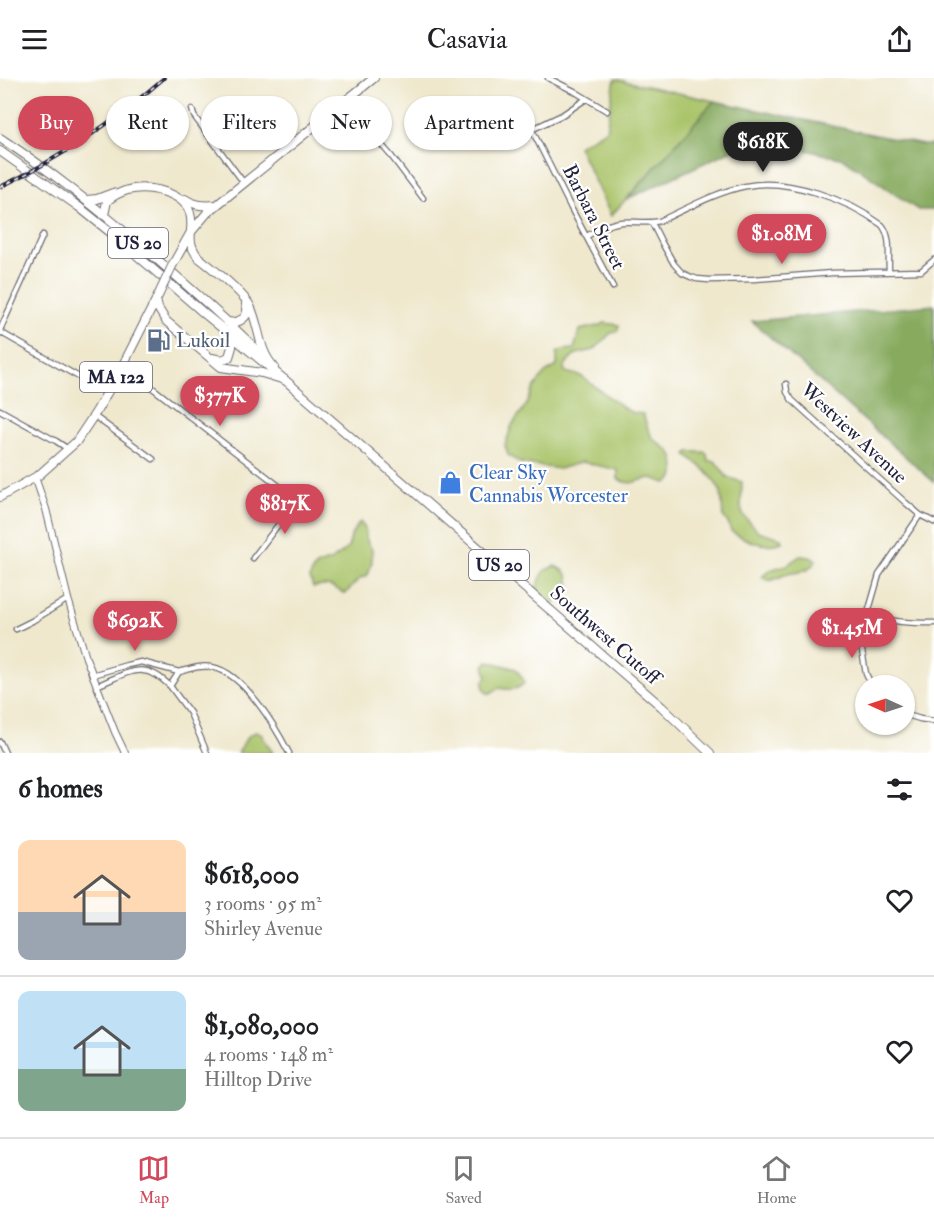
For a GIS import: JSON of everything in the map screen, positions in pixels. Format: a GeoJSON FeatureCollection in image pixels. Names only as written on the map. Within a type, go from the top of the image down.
{"type":"FeatureCollection","features":[{"type":"Feature","properties":{"kind":"highway","name":"MA 122"},"geometry":{"type":"LineString","coordinates":[[352,96],[374,78]]}},
{"type":"Feature","properties":{"kind":"highway","name":"MA 122"},"geometry":{"type":"LineString","coordinates":[[0,497],[35,477],[76,442],[94,416],[123,365],[177,255],[198,223],[310,130]]}},
{"type":"Feature","properties":{"kind":"highway"},"geometry":{"type":"LineString","coordinates":[[86,200],[147,185],[174,193],[192,204],[216,206]]}},
{"type":"Feature","properties":{"kind":"highway"},"geometry":{"type":"LineString","coordinates":[[104,215],[107,201],[115,195],[134,189],[158,191],[178,198],[186,204],[190,214],[190,244],[198,257],[249,304],[258,326],[266,359]]}},
{"type":"Feature","properties":{"kind":"highway"},"geometry":{"type":"LineString","coordinates":[[177,255],[195,257],[243,301],[248,310],[245,316],[236,323],[227,322]]}},
{"type":"Feature","properties":{"kind":"highway"},"geometry":{"type":"LineString","coordinates":[[157,297],[158,308],[166,321],[221,367],[262,373],[285,380]]}},
{"type":"Feature","properties":{"kind":"highway"},"geometry":{"type":"LineString","coordinates":[[145,323],[157,320],[166,321]]}},
{"type":"Feature","properties":{"kind":"highway"},"geometry":{"type":"LineString","coordinates":[[210,358],[219,360],[229,357],[232,337]]}},
{"type":"Feature","properties":{"kind":"highway","name":"Southwest Cutoff"},"geometry":{"type":"LineString","coordinates":[[266,359],[274,368]]}},
{"type":"Feature","properties":{"kind":"main road","name":"Southwest Cutoff"},"geometry":{"type":"LineString","coordinates":[[0,138],[86,200],[163,264],[266,359]]}},
{"type":"Feature","properties":{"kind":"main road","name":"Southwest Cutoff"},"geometry":{"type":"LineString","coordinates":[[0,151],[79,207],[285,380],[654,701],[710,753]]}},
{"type":"Feature","properties":{"kind":"main road","name":"Southwest Cutoff"},"geometry":{"type":"LineString","coordinates":[[274,368],[285,380]]}},
{"type":"Feature","properties":{"kind":"street"},"geometry":{"type":"LineString","coordinates":[[548,78],[607,111]]}},
{"type":"Feature","properties":{"kind":"street"},"geometry":{"type":"LineString","coordinates":[[535,128],[562,115],[586,99]]}},
{"type":"Feature","properties":{"kind":"street"},"geometry":{"type":"LineString","coordinates":[[192,109],[194,116],[244,183]]}},
{"type":"Feature","properties":{"kind":"street","name":"Barbara Street"},"geometry":{"type":"LineString","coordinates":[[535,135],[613,287]]}},
{"type":"Feature","properties":{"kind":"street"},"geometry":{"type":"LineString","coordinates":[[386,150],[423,198]]}},
{"type":"Feature","properties":{"kind":"street"},"geometry":{"type":"LineString","coordinates":[[587,236],[620,222],[660,221],[709,198],[746,186],[766,184],[797,188],[849,206],[882,225],[888,237],[889,271]]}},
{"type":"Feature","properties":{"kind":"street"},"geometry":{"type":"LineString","coordinates":[[652,223],[674,264],[682,273],[697,279],[921,271],[934,260]]}},
{"type":"Feature","properties":{"kind":"street"},"geometry":{"type":"LineString","coordinates":[[43,235],[0,331],[107,393]]}},
{"type":"Feature","properties":{"kind":"street"},"geometry":{"type":"LineString","coordinates":[[123,365],[288,493],[287,513],[253,558]]}},
{"type":"Feature","properties":{"kind":"street","name":"Westview Avenue"},"geometry":{"type":"LineString","coordinates":[[786,384],[787,392],[792,400],[920,514],[934,522]]}},
{"type":"Feature","properties":{"kind":"street"},"geometry":{"type":"LineString","coordinates":[[1,411],[68,449]]}},
{"type":"Feature","properties":{"kind":"street"},"geometry":{"type":"LineString","coordinates":[[94,416],[153,459]]}},
{"type":"Feature","properties":{"kind":"street"},"geometry":{"type":"LineString","coordinates":[[35,477],[46,509],[68,599],[92,675],[125,753]]}},
{"type":"Feature","properties":{"kind":"street"},"geometry":{"type":"LineString","coordinates":[[866,675],[862,651],[864,627],[879,575],[920,514]]}},
{"type":"Feature","properties":{"kind":"street"},"geometry":{"type":"LineString","coordinates":[[16,628],[68,599]]}},
{"type":"Feature","properties":{"kind":"street"},"geometry":{"type":"LineString","coordinates":[[868,613],[890,621],[934,623]]}},
{"type":"Feature","properties":{"kind":"street"},"geometry":{"type":"LineString","coordinates":[[92,675],[141,662],[179,672],[206,667],[218,669],[238,681],[257,703],[276,729],[289,753]]}},
{"type":"Feature","properties":{"kind":"street"},"geometry":{"type":"LineString","coordinates":[[96,686],[137,671],[156,674],[170,686],[190,713],[207,753]]}},
{"type":"Feature","properties":{"kind":"street"},"geometry":{"type":"LineString","coordinates":[[170,686],[179,672]]}},
{"type":"Feature","properties":{"kind":"street"},"geometry":{"type":"LineString","coordinates":[[915,717],[934,721]]}},
{"type":"Feature","properties":{"kind":"street"},"geometry":{"type":"LineString","coordinates":[[0,742],[4,753]]}},
{"type":"Feature","properties":{"kind":"green space"},"geometry":{"type":"Polygon","coordinates":[[[615,79],[714,101],[611,216],[578,146],[606,130],[615,79]]]}},
{"type":"Feature","properties":{"kind":"green space"},"geometry":{"type":"Polygon","coordinates":[[[714,101],[923,145],[934,145],[934,210],[918,210],[844,159],[786,145],[736,148],[627,199],[714,101]]]}},
{"type":"Feature","properties":{"kind":"green space"},"geometry":{"type":"Polygon","coordinates":[[[934,305],[934,482],[752,321],[934,305]]]}},
{"type":"Feature","properties":{"kind":"green space"},"geometry":{"type":"Polygon","coordinates":[[[604,323],[619,325],[617,332],[611,333],[594,350],[576,354],[564,366],[565,372],[581,376],[625,409],[643,414],[652,437],[671,453],[673,458],[674,474],[672,479],[666,483],[647,478],[629,483],[618,479],[618,470],[582,462],[559,469],[520,463],[508,455],[505,445],[512,425],[545,373],[557,366],[557,353],[574,349],[580,330],[604,323]]]}},
{"type":"Feature","properties":{"kind":"green space"},"geometry":{"type":"Polygon","coordinates":[[[704,452],[707,454],[708,461],[715,461],[727,477],[742,482],[743,515],[758,531],[781,538],[782,542],[762,544],[742,538],[731,531],[723,516],[721,492],[705,470],[686,454],[704,452]]]}},
{"type":"Feature","properties":{"kind":"green space"},"geometry":{"type":"Polygon","coordinates":[[[360,522],[372,550],[372,562],[368,575],[359,579],[346,593],[329,586],[313,587],[310,578],[312,571],[318,565],[332,560],[348,548],[352,533],[360,522]]]}},
{"type":"Feature","properties":{"kind":"green space"},"geometry":{"type":"Polygon","coordinates":[[[800,556],[816,560],[804,571],[772,580],[762,577],[770,570],[787,565],[800,556]]]}},
{"type":"Feature","properties":{"kind":"green space"},"geometry":{"type":"Polygon","coordinates":[[[554,566],[567,574],[569,585],[563,597],[551,604],[536,589],[544,571],[554,566]]]}},
{"type":"Feature","properties":{"kind":"green space"},"geometry":{"type":"Polygon","coordinates":[[[488,661],[516,669],[525,682],[516,688],[499,688],[487,693],[483,684],[487,676],[484,666],[488,661]]]}},
{"type":"Feature","properties":{"kind":"green space"},"geometry":{"type":"Polygon","coordinates":[[[255,732],[261,734],[273,753],[238,753],[247,737],[255,732]]]}},
{"type":"Feature","properties":{"kind":"railway"},"geometry":{"type":"LineString","coordinates":[[0,187],[86,138],[164,78]]}},
{"type":"Feature","properties":{"kind":"place","name":"Lukoil"},"geometry":{"type":"Point","coordinates":[158,340]}},
{"type":"Feature","properties":{"kind":"place","name":"Clear Sky Cannabis Worcester"},"geometry":{"type":"Point","coordinates":[451,483]}}]}
